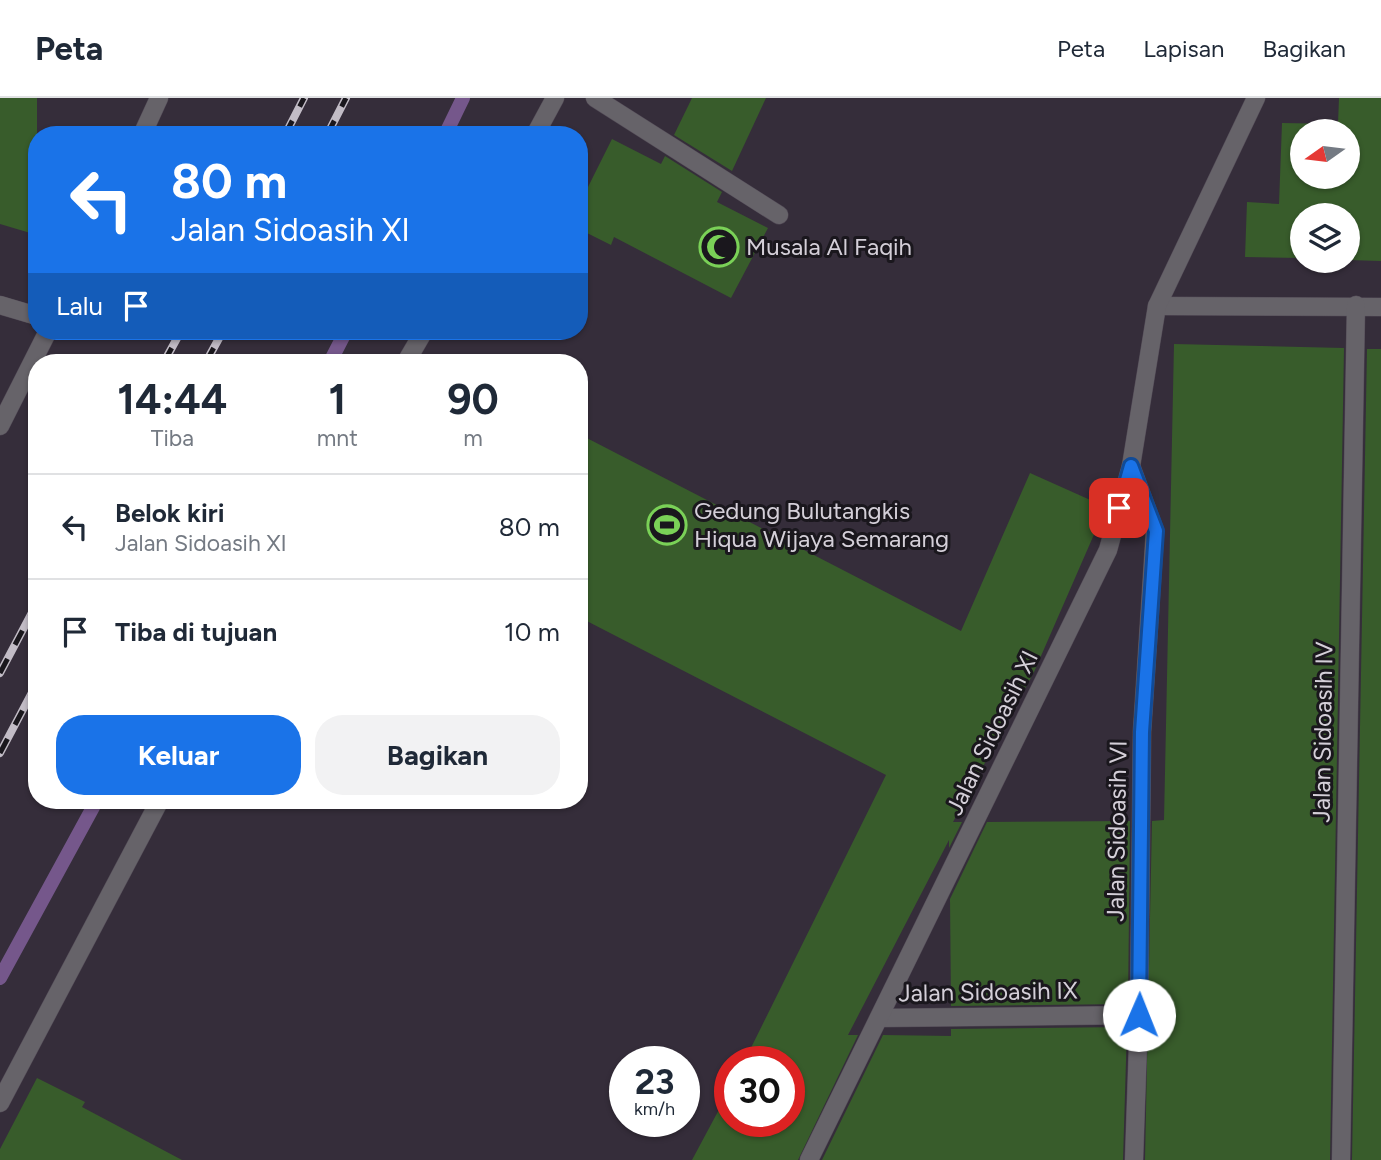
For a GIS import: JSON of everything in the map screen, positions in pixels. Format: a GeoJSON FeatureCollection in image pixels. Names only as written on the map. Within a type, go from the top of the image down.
{"type":"FeatureCollection","features":[{"type":"Feature","properties":{"kind":"street"},"geometry":{"type":"LineString","coordinates":[[146,126],[159,98]]}},
{"type":"Feature","properties":{"kind":"street"},"geometry":{"type":"LineString","coordinates":[[540,126],[555,98]]}},
{"type":"Feature","properties":{"kind":"street"},"geometry":{"type":"LineString","coordinates":[[595,98],[779,215]]}},
{"type":"Feature","properties":{"kind":"street","name":"Jalan Sidoasih XI"},"geometry":{"type":"LineString","coordinates":[[810,1160],[1108,550],[1131,466],[1157,306],[1256,98]]}},
{"type":"Feature","properties":{"kind":"street"},"geometry":{"type":"LineString","coordinates":[[0,305],[28,313]]}},
{"type":"Feature","properties":{"kind":"street","name":"Jalan Sidoasih IV"},"geometry":{"type":"LineString","coordinates":[[1341,1160],[1356,305]]}},
{"type":"Feature","properties":{"kind":"street"},"geometry":{"type":"LineString","coordinates":[[1157,306],[1381,307]]}},
{"type":"Feature","properties":{"kind":"street"},"geometry":{"type":"LineString","coordinates":[[0,426],[28,371]]}},
{"type":"Feature","properties":{"kind":"street","name":"Jalan Sidoasih VI"},"geometry":{"type":"LineString","coordinates":[[1131,466],[1156,531],[1142,732],[1139,1015],[1134,1160]]}},
{"type":"Feature","properties":{"kind":"street"},"geometry":{"type":"LineString","coordinates":[[0,1103],[155,809]]}},
{"type":"Feature","properties":{"kind":"street","name":"Jalan Sidoasih IX"},"geometry":{"type":"LineString","coordinates":[[880,1018],[1139,1015]]}},
{"type":"Feature","properties":{"kind":"building"},"geometry":{"type":"Polygon","coordinates":[[[0,98],[37,98],[37,126],[28,126],[28,232],[0,224],[0,98]]]}},
{"type":"Feature","properties":{"kind":"building"},"geometry":{"type":"Polygon","coordinates":[[[692,98],[766,98],[732,171],[674,135],[692,98]]]}},
{"type":"Feature","properties":{"kind":"building"},"geometry":{"type":"Polygon","coordinates":[[[1339,98],[1381,98],[1381,261],[1360,260],[1360,203],[1290,203],[1290,258],[1245,257],[1247,202],[1279,204],[1282,123],[1290,123],[1290,189],[1360,189],[1360,119],[1338,119],[1339,98]]]}},
{"type":"Feature","properties":{"kind":"building"},"geometry":{"type":"Polygon","coordinates":[[[612,139],[661,164],[665,156],[722,192],[717,202],[768,228],[731,298],[614,237],[611,245],[588,234],[588,187],[612,139]]]}},
{"type":"Feature","properties":{"kind":"building"},"geometry":{"type":"Polygon","coordinates":[[[1174,344],[1344,348],[1330,1160],[1145,1160],[1152,821],[1164,820],[1174,344]]]}},
{"type":"Feature","properties":{"kind":"building"},"geometry":{"type":"Polygon","coordinates":[[[1367,349],[1381,349],[1381,1160],[1352,1160],[1367,349]]]}},
{"type":"Feature","properties":{"kind":"building"},"geometry":{"type":"Polygon","coordinates":[[[588,439],[961,631],[1030,473],[1106,507],[1034,672],[953,822],[962,822],[949,848],[949,840],[848,1035],[858,1035],[798,1160],[692,1160],[714,1119],[714,1137],[805,1137],[805,1046],[752,1046],[886,775],[588,622],[588,439]]]}},
{"type":"Feature","properties":{"kind":"building"},"geometry":{"type":"Polygon","coordinates":[[[1130,821],[1128,1004],[951,1006],[950,899],[987,822],[1130,821]]]}},
{"type":"Feature","properties":{"kind":"building"},"geometry":{"type":"Polygon","coordinates":[[[1127,1027],[1123,1160],[822,1160],[883,1035],[951,1036],[951,1029],[1127,1027]]]}},
{"type":"Feature","properties":{"kind":"building"},"geometry":{"type":"Polygon","coordinates":[[[37,1078],[85,1102],[82,1107],[182,1160],[0,1160],[0,1149],[37,1078]]]}},
{"type":"Feature","properties":{"kind":"waterway"},"geometry":{"type":"LineString","coordinates":[[449,126],[463,98]]}},
{"type":"Feature","properties":{"kind":"waterway"},"geometry":{"type":"LineString","coordinates":[[334,354],[341,340]]}},
{"type":"Feature","properties":{"kind":"waterway"},"geometry":{"type":"LineString","coordinates":[[0,978],[92,809]]}},
{"type":"Feature","properties":{"kind":"railway"},"geometry":{"type":"LineString","coordinates":[[290,126],[304,98]]}},
{"type":"Feature","properties":{"kind":"railway"},"geometry":{"type":"LineString","coordinates":[[332,126],[346,98]]}},
{"type":"Feature","properties":{"kind":"railway"},"geometry":{"type":"LineString","coordinates":[[168,354],[176,340]]}},
{"type":"Feature","properties":{"kind":"railway"},"geometry":{"type":"LineString","coordinates":[[210,354],[218,340]]}},
{"type":"Feature","properties":{"kind":"railway"},"geometry":{"type":"LineString","coordinates":[[0,673],[28,620]]}},
{"type":"Feature","properties":{"kind":"railway"},"geometry":{"type":"LineString","coordinates":[[0,753],[28,700]]}},
{"type":"Feature","properties":{"kind":"place","name":"Musala Al Faqih"},"geometry":{"type":"Point","coordinates":[719,247]}},
{"type":"Feature","properties":{"kind":"place","name":"Gedung Bulutangkis Hiqua Wijaya Semarang"},"geometry":{"type":"Point","coordinates":[667,525]}},
{"type":"Feature","properties":{"kind":"route"},"geometry":{"type":"LineString","coordinates":[[1119,508],[1131,466],[1156,531],[1142,732],[1139,1015]]}}]}
